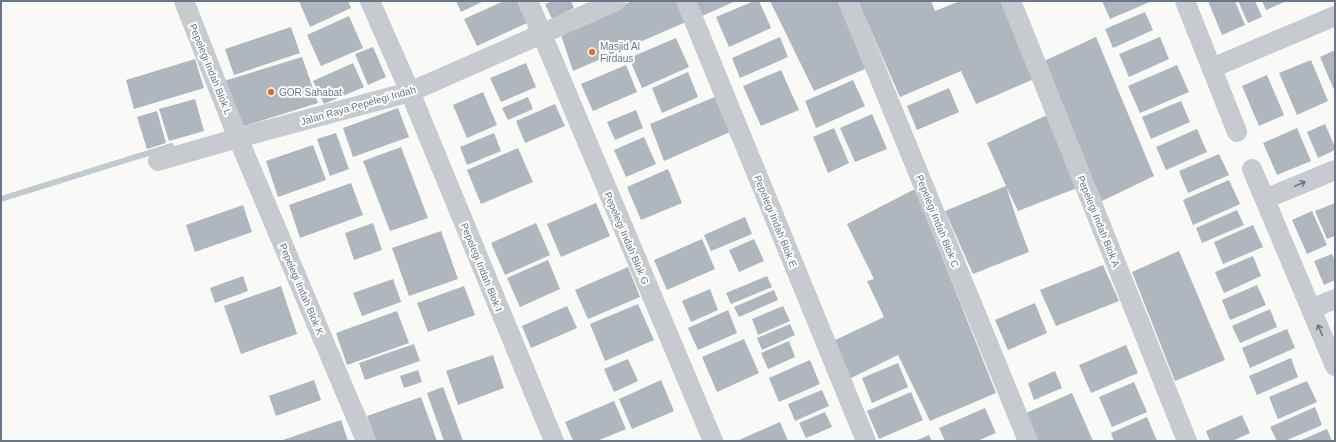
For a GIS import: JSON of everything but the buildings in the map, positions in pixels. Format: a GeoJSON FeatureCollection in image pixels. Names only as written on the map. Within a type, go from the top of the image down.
{"type":"FeatureCollection","features":[{"type":"Feature","properties":{"kind":"street","name":"Pepelegi Indah Blok L"},"geometry":{"type":"LineString","coordinates":[[184,1],[238,138]]}},
{"type":"Feature","properties":{"kind":"street","name":"Pepelegi Indah Blok I"},"geometry":{"type":"LineString","coordinates":[[370,1],[410,92],[554,441]]}},
{"type":"Feature","properties":{"kind":"street","name":"Pepelegi Indah Blok G"},"geometry":{"type":"LineString","coordinates":[[528,1],[713,441]]}},
{"type":"Feature","properties":{"kind":"street","name":"Jalan Raya Pepelegi Indah"},"geometry":{"type":"LineString","coordinates":[[158,161],[410,92],[616,1]]}},
{"type":"Feature","properties":{"kind":"street","name":"Pepelegi Indah Blok E"},"geometry":{"type":"LineString","coordinates":[[686,1],[866,441]]}},
{"type":"Feature","properties":{"kind":"street","name":"Pepelegi Indah Blok C"},"geometry":{"type":"LineString","coordinates":[[848,1],[1028,441]]}},
{"type":"Feature","properties":{"kind":"street","name":"Pepelegi Indah Blok A"},"geometry":{"type":"LineString","coordinates":[[1011,1],[1187,441]]}},
{"type":"Feature","properties":{"kind":"street"},"geometry":{"type":"LineString","coordinates":[[1186,1],[1237,132]]}},
{"type":"Feature","properties":{"kind":"street"},"geometry":{"type":"LineString","coordinates":[[1212,68],[1335,16]]}},
{"type":"Feature","properties":{"kind":"street","name":"Pepelegi Indah Blok K"},"geometry":{"type":"LineString","coordinates":[[238,138],[366,441]]}},
{"type":"Feature","properties":{"kind":"street"},"geometry":{"type":"LineString","coordinates":[[1252,169],[1335,366]]}},
{"type":"Feature","properties":{"kind":"street"},"geometry":{"type":"LineString","coordinates":[[1265,199],[1335,170]]}},
{"type":"Feature","properties":{"kind":"street"},"geometry":{"type":"LineString","coordinates":[[1311,309],[1335,299]]}},
{"type":"Feature","properties":{"kind":"waterway"},"geometry":{"type":"LineString","coordinates":[[1,199],[171,146]]}},
{"type":"Feature","properties":{"kind":"place","name":"Masjid Al Firdaus"},"geometry":{"type":"Point","coordinates":[592,52]}},
{"type":"Feature","properties":{"kind":"place","name":"GOR Sahabat"},"geometry":{"type":"Point","coordinates":[271,92]}}]}
